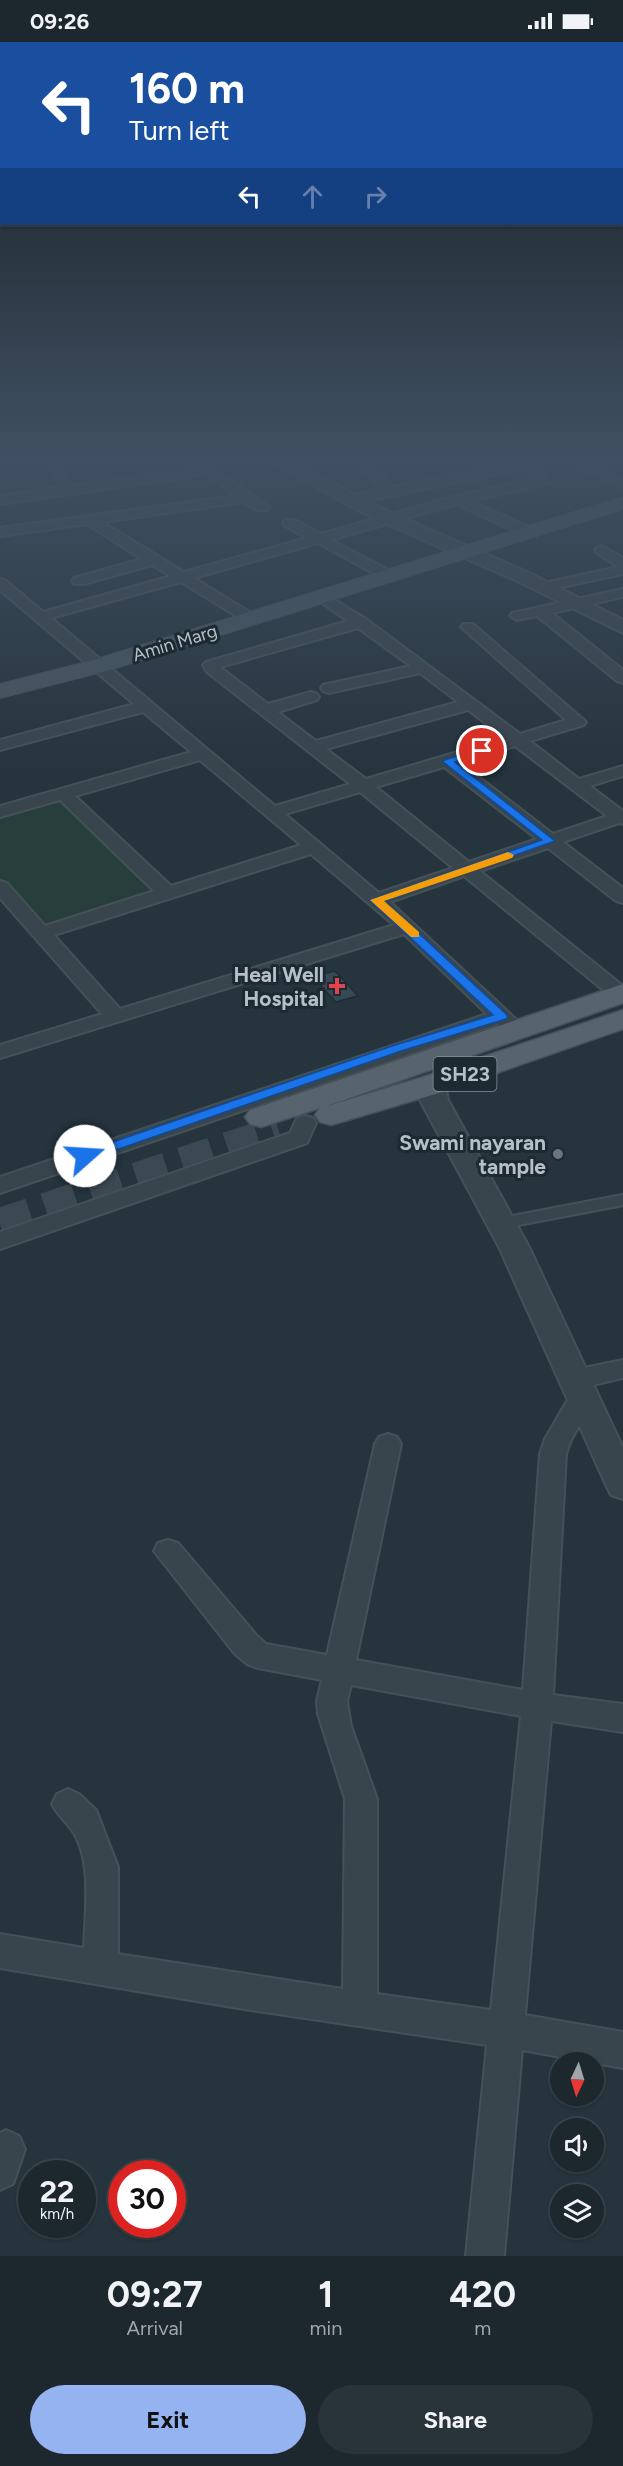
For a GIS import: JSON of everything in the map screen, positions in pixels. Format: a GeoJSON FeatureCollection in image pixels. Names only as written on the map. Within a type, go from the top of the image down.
{"type":"FeatureCollection","features":[{"type":"Feature","properties":{"kind":"main road","name":"Amin Marg"},"geometry":{"type":"LineString","coordinates":[[0,691],[98,666],[431,563]]}},
{"type":"Feature","properties":{"kind":"main road","name":"SH23"},"geometry":{"type":"LineString","coordinates":[[282,1124],[508,1023],[622,1002]]}},
{"type":"Feature","properties":{"kind":"main road","name":"SH23"},"geometry":{"type":"LineString","coordinates":[[282,1124],[431,1085],[622,1002]]}},
{"type":"Feature","properties":{"kind":"street"},"geometry":{"type":"LineString","coordinates":[[79,581],[141,563]]}},
{"type":"Feature","properties":{"kind":"street"},"geometry":{"type":"LineString","coordinates":[[163,563],[251,619]]}},
{"type":"Feature","properties":{"kind":"street"},"geometry":{"type":"LineString","coordinates":[[40,617],[228,563]]}},
{"type":"Feature","properties":{"kind":"street"},"geometry":{"type":"LineString","coordinates":[[366,563],[389,576]]}},
{"type":"Feature","properties":{"kind":"street"},"geometry":{"type":"LineString","coordinates":[[489,563],[544,587],[623,627]]}},
{"type":"Feature","properties":{"kind":"street"},"geometry":{"type":"LineString","coordinates":[[544,587],[623,570]]}},
{"type":"Feature","properties":{"kind":"street"},"geometry":{"type":"LineString","coordinates":[[0,584],[376,900],[508,1023]]}},
{"type":"Feature","properties":{"kind":"street"},"geometry":{"type":"LineString","coordinates":[[517,616],[623,593]]}},
{"type":"Feature","properties":{"kind":"street"},"geometry":{"type":"LineString","coordinates":[[323,597],[424,668],[576,785],[622,817]]}},
{"type":"Feature","properties":{"kind":"street"},"geometry":{"type":"LineString","coordinates":[[539,610],[623,678]]}},
{"type":"Feature","properties":{"kind":"street"},"geometry":{"type":"LineString","coordinates":[[361,622],[211,665],[212,669],[364,786],[622,1002]]}},
{"type":"Feature","properties":{"kind":"street"},"geometry":{"type":"LineString","coordinates":[[272,812],[578,722],[468,627]]}},
{"type":"Feature","properties":{"kind":"street"},"geometry":{"type":"LineString","coordinates":[[329,688],[424,668]]}},
{"type":"Feature","properties":{"kind":"street"},"geometry":{"type":"LineString","coordinates":[[266,710],[311,697]]}},
{"type":"Feature","properties":{"kind":"street"},"geometry":{"type":"LineString","coordinates":[[314,747],[470,704]]}},
{"type":"Feature","properties":{"kind":"street"},"geometry":{"type":"LineString","coordinates":[[0,745],[146,706]]}},
{"type":"Feature","properties":{"kind":"street"},"geometry":{"type":"LineString","coordinates":[[0,812],[203,754]]}},
{"type":"Feature","properties":{"kind":"street"},"geometry":{"type":"LineString","coordinates":[[447,761],[623,897]]}},
{"type":"Feature","properties":{"kind":"street"},"geometry":{"type":"LineString","coordinates":[[576,785],[623,771]]}},
{"type":"Feature","properties":{"kind":"street"},"geometry":{"type":"LineString","coordinates":[[63,794],[167,893]]}},
{"type":"Feature","properties":{"kind":"street"},"geometry":{"type":"LineString","coordinates":[[376,900],[622,817]]}},
{"type":"Feature","properties":{"kind":"street"},"geometry":{"type":"LineString","coordinates":[[41,933],[314,847]]}},
{"type":"Feature","properties":{"kind":"street"},"geometry":{"type":"LineString","coordinates":[[0,887],[115,1016]]}},
{"type":"Feature","properties":{"kind":"street"},"geometry":{"type":"LineString","coordinates":[[0,1052],[407,927]]}},
{"type":"Feature","properties":{"kind":"street"},"geometry":{"type":"LineString","coordinates":[[0,1185],[397,1048],[508,1023]]}},
{"type":"Feature","properties":{"kind":"street"},"geometry":{"type":"LineString","coordinates":[[431,1085],[434,1100],[501,1223],[623,1485]]}},
{"type":"Feature","properties":{"kind":"street"},"geometry":{"type":"LineString","coordinates":[[0,1241],[299,1138],[282,1124]]}},
{"type":"Feature","properties":{"kind":"street"},"geometry":{"type":"LineString","coordinates":[[485,2256],[537,1706],[554,1454],[579,1387],[623,1369]]}},
{"type":"Feature","properties":{"kind":"street"},"geometry":{"type":"LineString","coordinates":[[360,2008],[361,1799],[357,1781],[333,1717],[332,1701],[388,1444]]}},
{"type":"Feature","properties":{"kind":"street"},"geometry":{"type":"LineString","coordinates":[[168,1551],[246,1645],[258,1655],[537,1706],[623,1718]]}},
{"type":"Feature","properties":{"kind":"street"},"geometry":{"type":"LineString","coordinates":[[68,1804],[85,1821],[102,1866],[100,1968]]}},
{"type":"Feature","properties":{"kind":"street"},"geometry":{"type":"LineString","coordinates":[[0,1951],[623,2050]]}},
{"type":"Feature","properties":{"kind":"lane"},"geometry":{"type":"LineString","coordinates":[[501,1223],[623,1200]]}},
{"type":"Feature","properties":{"kind":"green space"},"geometry":{"type":"Polygon","coordinates":[[[63,794],[167,893],[41,933],[0,887],[0,812],[63,794]]]}},
{"type":"Feature","properties":{"kind":"building"},"geometry":{"type":"Polygon","coordinates":[[[334,971],[358,996],[336,1002],[313,977],[334,971]]]}},
{"type":"Feature","properties":{"kind":"tunnel"},"geometry":{"type":"LineString","coordinates":[[0,1224],[279,1131]]}},
{"type":"Feature","properties":{"kind":"slow traffic"},"geometry":{"type":"LineString","coordinates":[[415,935],[376,900],[508,855]]}},
{"type":"Feature","properties":{"kind":"place","name":"Heal Well Hospital"},"geometry":{"type":"Point","coordinates":[337,986]}},
{"type":"Feature","properties":{"kind":"place","name":"Swami nayaran tample"},"geometry":{"type":"Point","coordinates":[558,1154]}},
{"type":"Feature","properties":{"kind":"route"},"geometry":{"type":"LineString","coordinates":[[85,1156],[397,1048],[501,1017],[398,918],[376,900],[550,841],[447,761],[482,751]]}}]}
